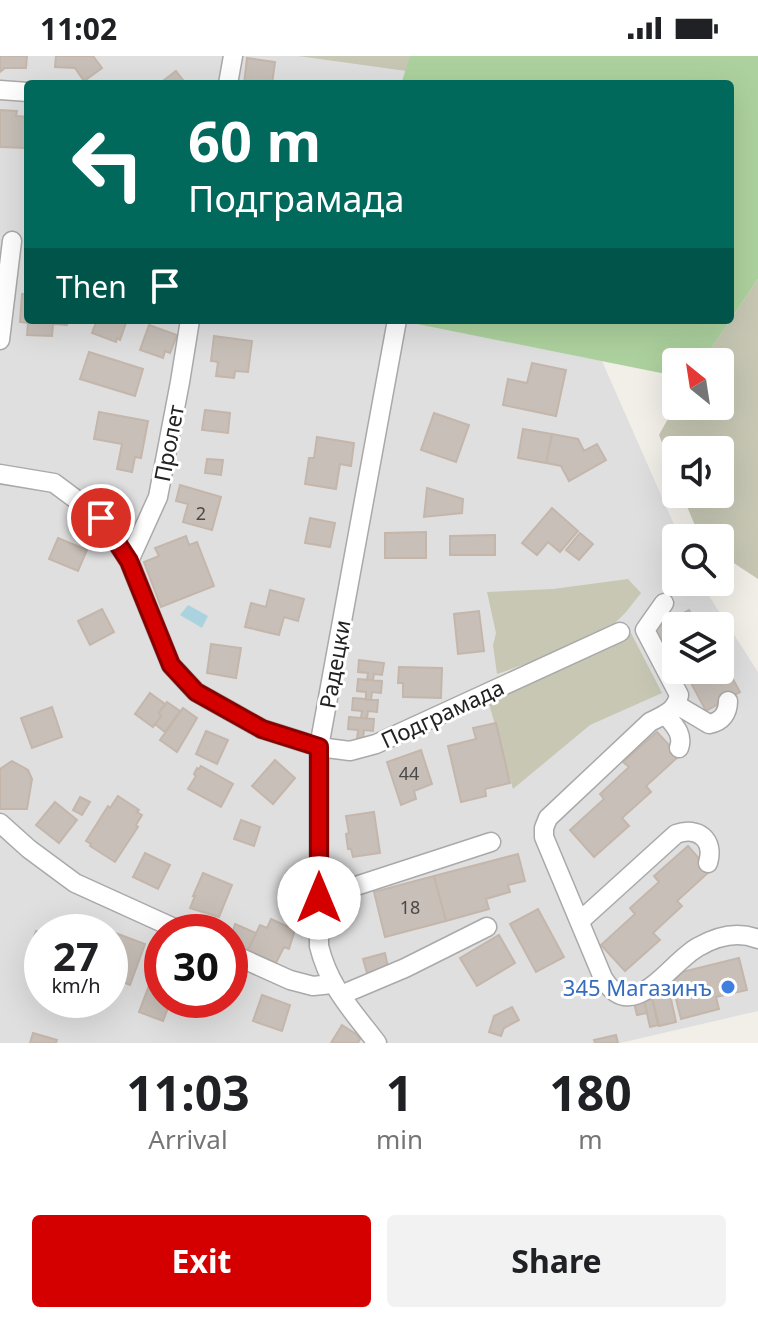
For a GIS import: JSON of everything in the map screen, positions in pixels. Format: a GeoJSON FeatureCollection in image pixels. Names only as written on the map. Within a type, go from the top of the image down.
{"type":"FeatureCollection","features":[{"type":"Feature","properties":{"kind":"street"},"geometry":{"type":"LineString","coordinates":[[229,80],[233,56]]}},
{"type":"Feature","properties":{"kind":"street"},"geometry":{"type":"LineString","coordinates":[[0,90],[24,92]]}},
{"type":"Feature","properties":{"kind":"street"},"geometry":{"type":"LineString","coordinates":[[0,340],[12,241]]}},
{"type":"Feature","properties":{"kind":"street","name":"Пролет"},"geometry":{"type":"LineString","coordinates":[[129,561],[158,497],[189,324]]}},
{"type":"Feature","properties":{"kind":"street","name":"Радецки"},"geometry":{"type":"LineString","coordinates":[[377,1043],[336,990],[324,968],[319,946],[319,747],[396,324]]}},
{"type":"Feature","properties":{"kind":"street","name":"Подграмада"},"geometry":{"type":"LineString","coordinates":[[0,474],[54,483],[101,518],[129,561],[171,665],[196,692],[262,729],[319,747],[350,751],[376,744],[620,632]]}},
{"type":"Feature","properties":{"kind":"street"},"geometry":{"type":"LineString","coordinates":[[664,603],[645,630],[679,695],[671,710],[650,722],[548,818],[544,837],[611,991],[622,996],[635,995],[650,988],[697,947],[722,937],[742,933],[758,939]]}},
{"type":"Feature","properties":{"kind":"street"},"geometry":{"type":"LineString","coordinates":[[671,710],[709,724],[725,715],[728,701]]}},
{"type":"Feature","properties":{"kind":"street"},"geometry":{"type":"LineString","coordinates":[[671,710],[680,736],[679,748]]}},
{"type":"Feature","properties":{"kind":"street"},"geometry":{"type":"LineString","coordinates":[[0,823],[75,883],[144,914]]}},
{"type":"Feature","properties":{"kind":"street"},"geometry":{"type":"LineString","coordinates":[[580,921],[676,834],[690,831],[703,836],[710,849],[708,863]]}},
{"type":"Feature","properties":{"kind":"street"},"geometry":{"type":"LineString","coordinates":[[319,898],[491,842]]}},
{"type":"Feature","properties":{"kind":"street"},"geometry":{"type":"LineString","coordinates":[[248,961],[290,980],[336,990],[405,968],[487,927]]}},
{"type":"Feature","properties":{"kind":"shaded area"},"geometry":{"type":"Polygon","coordinates":[[[0,56],[410,56],[402,80],[24,80],[24,324],[417,324],[602,361],[662,497],[662,508],[667,508],[674,524],[662,524],[662,596],[709,596],[719,612],[662,612],[662,684],[734,684],[734,635],[758,672],[758,1011],[620,1043],[0,1043],[0,56]]]}},
{"type":"Feature","properties":{"kind":"shaded area"},"geometry":{"type":"Polygon","coordinates":[[[298,56],[430,56],[428,74],[298,56]]]}},
{"type":"Feature","properties":{"kind":"shaded area"},"geometry":{"type":"Polygon","coordinates":[[[758,279],[758,579],[734,563],[734,524],[694,524],[688,508],[734,508],[734,436],[662,436],[662,443],[659,435],[667,420],[734,420],[734,348],[711,348],[728,324],[734,324],[734,315],[758,279]]]}},
{"type":"Feature","properties":{"kind":"shaded area"},"geometry":{"type":"Polygon","coordinates":[[[628,579],[641,593],[611,627],[545,657],[497,674],[493,645],[496,633],[487,592],[553,589],[628,579]]]}},
{"type":"Feature","properties":{"kind":"shaded area"},"geometry":{"type":"Polygon","coordinates":[[[631,633],[662,693],[590,725],[513,789],[486,693],[631,633]]]}},
{"type":"Feature","properties":{"kind":"green space"},"geometry":{"type":"Polygon","coordinates":[[[410,56],[758,56],[758,279],[734,315],[734,80],[402,80],[410,56]]]}},
{"type":"Feature","properties":{"kind":"green space"},"geometry":{"type":"Polygon","coordinates":[[[417,324],[728,324],[711,348],[662,348],[662,373],[417,324]]]}},
{"type":"Feature","properties":{"kind":"water"},"geometry":{"type":"Polygon","coordinates":[[[188,605],[208,616],[202,628],[180,615],[188,605]]]}},
{"type":"Feature","properties":{"kind":"building"},"geometry":{"type":"Polygon","coordinates":[[[0,56],[27,56],[26,68],[5,68],[0,72],[0,56]]]}},
{"type":"Feature","properties":{"kind":"building"},"geometry":{"type":"Polygon","coordinates":[[[56,56],[93,56],[102,68],[83,80],[75,68],[55,67],[56,56]]]}},
{"type":"Feature","properties":{"kind":"building"},"geometry":{"type":"Polygon","coordinates":[[[247,58],[275,62],[273,80],[244,80],[247,58]]]}},
{"type":"Feature","properties":{"kind":"building"},"geometry":{"type":"Polygon","coordinates":[[[176,71],[183,80],[164,80],[176,71]]]}},
{"type":"Feature","properties":{"kind":"building"},"geometry":{"type":"Polygon","coordinates":[[[0,110],[17,111],[16,116],[24,117],[24,148],[0,147],[0,110]]]}},
{"type":"Feature","properties":{"kind":"building"},"geometry":{"type":"Polygon","coordinates":[[[22,294],[24,294],[24,322],[20,322],[22,294]]]}},
{"type":"Feature","properties":{"kind":"building"},"geometry":{"type":"Polygon","coordinates":[[[28,324],[53,324],[52,336],[27,335],[28,324]]]}},
{"type":"Feature","properties":{"kind":"building"},"geometry":{"type":"Polygon","coordinates":[[[95,324],[126,324],[120,340],[117,338],[116,342],[92,333],[95,324]]]}},
{"type":"Feature","properties":{"kind":"building"},"geometry":{"type":"Polygon","coordinates":[[[149,325],[177,335],[170,353],[165,351],[163,358],[140,350],[149,325]]]}},
{"type":"Feature","properties":{"kind":"building"},"geometry":{"type":"Polygon","coordinates":[[[214,336],[252,341],[248,372],[235,371],[234,378],[216,376],[218,362],[211,361],[214,336]]]}},
{"type":"Feature","properties":{"kind":"building"},"geometry":{"type":"Polygon","coordinates":[[[89,352],[143,369],[135,396],[80,379],[89,352]]]}},
{"type":"Feature","properties":{"kind":"building"},"geometry":{"type":"Polygon","coordinates":[[[532,363],[566,370],[556,416],[503,405],[508,379],[527,383],[532,363]]]}},
{"type":"Feature","properties":{"kind":"building"},"geometry":{"type":"Polygon","coordinates":[[[205,410],[230,413],[228,433],[202,430],[205,410]]]}},
{"type":"Feature","properties":{"kind":"building"},"geometry":{"type":"Polygon","coordinates":[[[99,412],[148,421],[141,458],[135,457],[132,472],[117,469],[122,444],[94,439],[99,412]]]}},
{"type":"Feature","properties":{"kind":"building"},"geometry":{"type":"Polygon","coordinates":[[[434,413],[469,425],[456,462],[421,450],[434,413]]]}},
{"type":"Feature","properties":{"kind":"building"},"geometry":{"type":"Polygon","coordinates":[[[523,429],[552,434],[546,463],[518,458],[523,429]]]}},
{"type":"Feature","properties":{"kind":"building"},"geometry":{"type":"Polygon","coordinates":[[[552,434],[578,439],[584,451],[597,444],[606,460],[569,481],[561,466],[546,463],[552,434]]]}},
{"type":"Feature","properties":{"kind":"building"},"geometry":{"type":"Polygon","coordinates":[[[317,437],[354,443],[351,466],[340,464],[336,489],[305,484],[309,458],[314,458],[317,437]]]}},
{"type":"Feature","properties":{"kind":"building"},"geometry":{"type":"Polygon","coordinates":[[[207,459],[223,460],[221,475],[205,473],[207,459]]]}},
{"type":"Feature","properties":{"kind":"building"},"geometry":{"type":"Polygon","coordinates":[[[180,485],[221,497],[212,530],[183,522],[188,504],[176,501],[180,485]]]}},
{"type":"Feature","properties":{"kind":"building"},"geometry":{"type":"Polygon","coordinates":[[[427,488],[463,499],[462,513],[424,517],[427,488]]]}},
{"type":"Feature","properties":{"kind":"building"},"geometry":{"type":"Polygon","coordinates":[[[552,508],[578,531],[560,552],[548,542],[537,555],[522,543],[552,508]]]}},
{"type":"Feature","properties":{"kind":"building"},"geometry":{"type":"Polygon","coordinates":[[[310,518],[335,523],[330,547],[305,543],[310,518]]]}},
{"type":"Feature","properties":{"kind":"building"},"geometry":{"type":"Polygon","coordinates":[[[426,532],[426,558],[385,558],[385,533],[426,532]]]}},
{"type":"Feature","properties":{"kind":"building"},"geometry":{"type":"Polygon","coordinates":[[[580,533],[593,544],[579,560],[566,550],[580,533]]]}},
{"type":"Feature","properties":{"kind":"building"},"geometry":{"type":"Polygon","coordinates":[[[495,535],[495,555],[450,555],[450,536],[495,535]]]}},
{"type":"Feature","properties":{"kind":"building"},"geometry":{"type":"Polygon","coordinates":[[[186,536],[189,545],[197,542],[214,586],[161,607],[144,562],[159,556],[155,548],[186,536]]]}},
{"type":"Feature","properties":{"kind":"building"},"geometry":{"type":"Polygon","coordinates":[[[58,538],[87,550],[78,571],[49,559],[58,538]]]}},
{"type":"Feature","properties":{"kind":"building"},"geometry":{"type":"Polygon","coordinates":[[[270,590],[304,599],[298,621],[284,617],[279,635],[245,627],[251,603],[266,607],[270,590]]]}},
{"type":"Feature","properties":{"kind":"building"},"geometry":{"type":"Polygon","coordinates":[[[102,609],[114,632],[90,645],[78,621],[102,609]]]}},
{"type":"Feature","properties":{"kind":"building"},"geometry":{"type":"Polygon","coordinates":[[[479,611],[484,651],[458,654],[454,614],[479,611]]]}},
{"type":"Feature","properties":{"kind":"building"},"geometry":{"type":"Polygon","coordinates":[[[662,625],[662,645],[654,629],[662,625]]]}},
{"type":"Feature","properties":{"kind":"building"},"geometry":{"type":"Polygon","coordinates":[[[211,644],[241,648],[236,678],[207,673],[211,644]]]}},
{"type":"Feature","properties":{"kind":"building"},"geometry":{"type":"Polygon","coordinates":[[[359,660],[384,663],[382,675],[374,674],[373,680],[367,680],[368,673],[358,672],[359,660]]]}},
{"type":"Feature","properties":{"kind":"building"},"geometry":{"type":"Polygon","coordinates":[[[399,667],[442,668],[441,698],[403,697],[403,683],[398,683],[399,667]]]}},
{"type":"Feature","properties":{"kind":"building"},"geometry":{"type":"Polygon","coordinates":[[[358,679],[382,681],[381,693],[372,692],[371,700],[366,700],[366,692],[357,691],[358,679]]]}},
{"type":"Feature","properties":{"kind":"building"},"geometry":{"type":"Polygon","coordinates":[[[734,681],[740,692],[706,711],[692,684],[734,684],[734,681]]]}},
{"type":"Feature","properties":{"kind":"building"},"geometry":{"type":"Polygon","coordinates":[[[150,693],[165,704],[153,727],[135,714],[150,693]]]}},
{"type":"Feature","properties":{"kind":"building"},"geometry":{"type":"Polygon","coordinates":[[[353,698],[378,700],[377,712],[368,711],[367,718],[361,718],[362,711],[352,710],[353,698]]]}},
{"type":"Feature","properties":{"kind":"building"},"geometry":{"type":"Polygon","coordinates":[[[167,702],[180,711],[165,732],[155,724],[167,702]]]}},
{"type":"Feature","properties":{"kind":"building"},"geometry":{"type":"Polygon","coordinates":[[[52,707],[62,737],[32,748],[21,718],[52,707]]]}},
{"type":"Feature","properties":{"kind":"building"},"geometry":{"type":"Polygon","coordinates":[[[183,708],[197,718],[177,752],[160,740],[183,708]]]}},
{"type":"Feature","properties":{"kind":"building"},"geometry":{"type":"Polygon","coordinates":[[[349,717],[374,719],[373,731],[364,730],[363,739],[357,739],[358,730],[348,729],[349,717]]]}},
{"type":"Feature","properties":{"kind":"building"},"geometry":{"type":"Polygon","coordinates":[[[496,723],[510,783],[485,789],[486,796],[461,802],[448,746],[476,739],[473,728],[496,723]]]}},
{"type":"Feature","properties":{"kind":"building"},"geometry":{"type":"Polygon","coordinates":[[[206,731],[228,740],[217,764],[196,754],[206,731]]]}},
{"type":"Feature","properties":{"kind":"building"},"geometry":{"type":"Polygon","coordinates":[[[657,732],[679,756],[646,786],[651,792],[622,818],[629,826],[594,857],[570,830],[604,799],[600,794],[629,767],[623,762],[657,732]]]}},
{"type":"Feature","properties":{"kind":"building"},"geometry":{"type":"Polygon","coordinates":[[[421,750],[432,784],[414,791],[416,799],[401,805],[387,762],[421,750]]]}},
{"type":"Feature","properties":{"kind":"building"},"geometry":{"type":"Polygon","coordinates":[[[275,760],[295,778],[273,804],[252,786],[275,760]]]}},
{"type":"Feature","properties":{"kind":"building"},"geometry":{"type":"Polygon","coordinates":[[[12,761],[28,770],[32,779],[27,809],[0,809],[0,769],[12,761]]]}},
{"type":"Feature","properties":{"kind":"building"},"geometry":{"type":"Polygon","coordinates":[[[201,766],[233,784],[221,807],[188,789],[197,768],[201,766]]]}},
{"type":"Feature","properties":{"kind":"building"},"geometry":{"type":"Polygon","coordinates":[[[118,796],[142,815],[136,825],[138,827],[115,862],[86,841],[118,796]]]}},
{"type":"Feature","properties":{"kind":"building"},"geometry":{"type":"Polygon","coordinates":[[[80,797],[90,802],[82,815],[73,810],[80,797]]]}},
{"type":"Feature","properties":{"kind":"building"},"geometry":{"type":"Polygon","coordinates":[[[55,802],[77,820],[59,843],[36,825],[55,802]]]}},
{"type":"Feature","properties":{"kind":"building"},"geometry":{"type":"Polygon","coordinates":[[[374,812],[380,853],[353,857],[351,849],[348,849],[346,816],[374,812]]]}},
{"type":"Feature","properties":{"kind":"building"},"geometry":{"type":"Polygon","coordinates":[[[241,820],[260,827],[254,846],[234,839],[241,820]]]}},
{"type":"Feature","properties":{"kind":"building"},"geometry":{"type":"Polygon","coordinates":[[[688,846],[710,871],[677,901],[682,906],[653,933],[660,940],[625,971],[601,945],[635,914],[630,908],[659,882],[654,876],[688,846]]]}},
{"type":"Feature","properties":{"kind":"building"},"geometry":{"type":"Polygon","coordinates":[[[145,853],[170,865],[158,889],[133,877],[145,853]]]}},
{"type":"Feature","properties":{"kind":"building"},"geometry":{"type":"Polygon","coordinates":[[[518,854],[525,881],[508,885],[510,892],[486,899],[489,909],[446,921],[434,876],[518,854]]]}},
{"type":"Feature","properties":{"kind":"building"},"geometry":{"type":"Polygon","coordinates":[[[203,873],[232,885],[220,914],[190,908],[203,873]]]}},
{"type":"Feature","properties":{"kind":"building"},"geometry":{"type":"Polygon","coordinates":[[[434,876],[446,921],[385,937],[374,892],[434,876]]]}},
{"type":"Feature","properties":{"kind":"building"},"geometry":{"type":"Polygon","coordinates":[[[538,909],[564,957],[536,972],[510,924],[538,909]]]}},
{"type":"Feature","properties":{"kind":"building"},"geometry":{"type":"Polygon","coordinates":[[[271,919],[295,930],[289,949],[284,947],[276,963],[248,950],[260,925],[267,928],[271,919]]]}},
{"type":"Feature","properties":{"kind":"building"},"geometry":{"type":"Polygon","coordinates":[[[248,930],[256,933],[248,950],[248,930]]]}},
{"type":"Feature","properties":{"kind":"building"},"geometry":{"type":"Polygon","coordinates":[[[499,935],[515,963],[477,986],[460,958],[499,935]]]}},
{"type":"Feature","properties":{"kind":"building"},"geometry":{"type":"Polygon","coordinates":[[[128,938],[144,944],[128,984],[128,938]]]}},
{"type":"Feature","properties":{"kind":"building"},"geometry":{"type":"Polygon","coordinates":[[[248,950],[255,953],[252,961],[248,959],[248,950]]]}},
{"type":"Feature","properties":{"kind":"building"},"geometry":{"type":"Polygon","coordinates":[[[385,953],[388,967],[367,973],[363,959],[385,953]]]}},
{"type":"Feature","properties":{"kind":"building"},"geometry":{"type":"Polygon","coordinates":[[[739,958],[747,990],[716,997],[719,1009],[681,1019],[670,975],[739,958]]]}},
{"type":"Feature","properties":{"kind":"building"},"geometry":{"type":"Polygon","coordinates":[[[669,990],[676,1022],[659,1026],[651,993],[669,990]]]}},
{"type":"Feature","properties":{"kind":"building"},"geometry":{"type":"Polygon","coordinates":[[[651,994],[658,1025],[650,1027],[643,996],[651,994]]]}},
{"type":"Feature","properties":{"kind":"building"},"geometry":{"type":"Polygon","coordinates":[[[262,995],[290,1005],[282,1031],[253,1021],[262,995]]]}},
{"type":"Feature","properties":{"kind":"building"},"geometry":{"type":"Polygon","coordinates":[[[643,996],[647,1013],[637,1015],[633,999],[643,996]]]}},
{"type":"Feature","properties":{"kind":"building"},"geometry":{"type":"Polygon","coordinates":[[[512,1007],[519,1020],[504,1028],[501,1036],[489,1032],[494,1016],[512,1007]]]}},
{"type":"Feature","properties":{"kind":"building"},"geometry":{"type":"Polygon","coordinates":[[[342,1025],[356,1034],[360,1039],[358,1043],[331,1043],[342,1025]]]}},
{"type":"Feature","properties":{"kind":"building"},"geometry":{"type":"Polygon","coordinates":[[[33,1033],[57,1040],[56,1043],[30,1043],[33,1033]]]}},
{"type":"Feature","properties":{"kind":"building"},"geometry":{"type":"Polygon","coordinates":[[[616,1035],[618,1043],[595,1043],[594,1040],[616,1035]]]}},
{"type":"Feature","properties":{"kind":"place","name":"345 Магазинъ"},"geometry":{"type":"Point","coordinates":[728,987]}},
{"type":"Feature","properties":{"kind":"route"},"geometry":{"type":"LineString","coordinates":[[101,518],[129,561],[171,665],[196,692],[262,729],[319,747],[319,898]]}}]}
